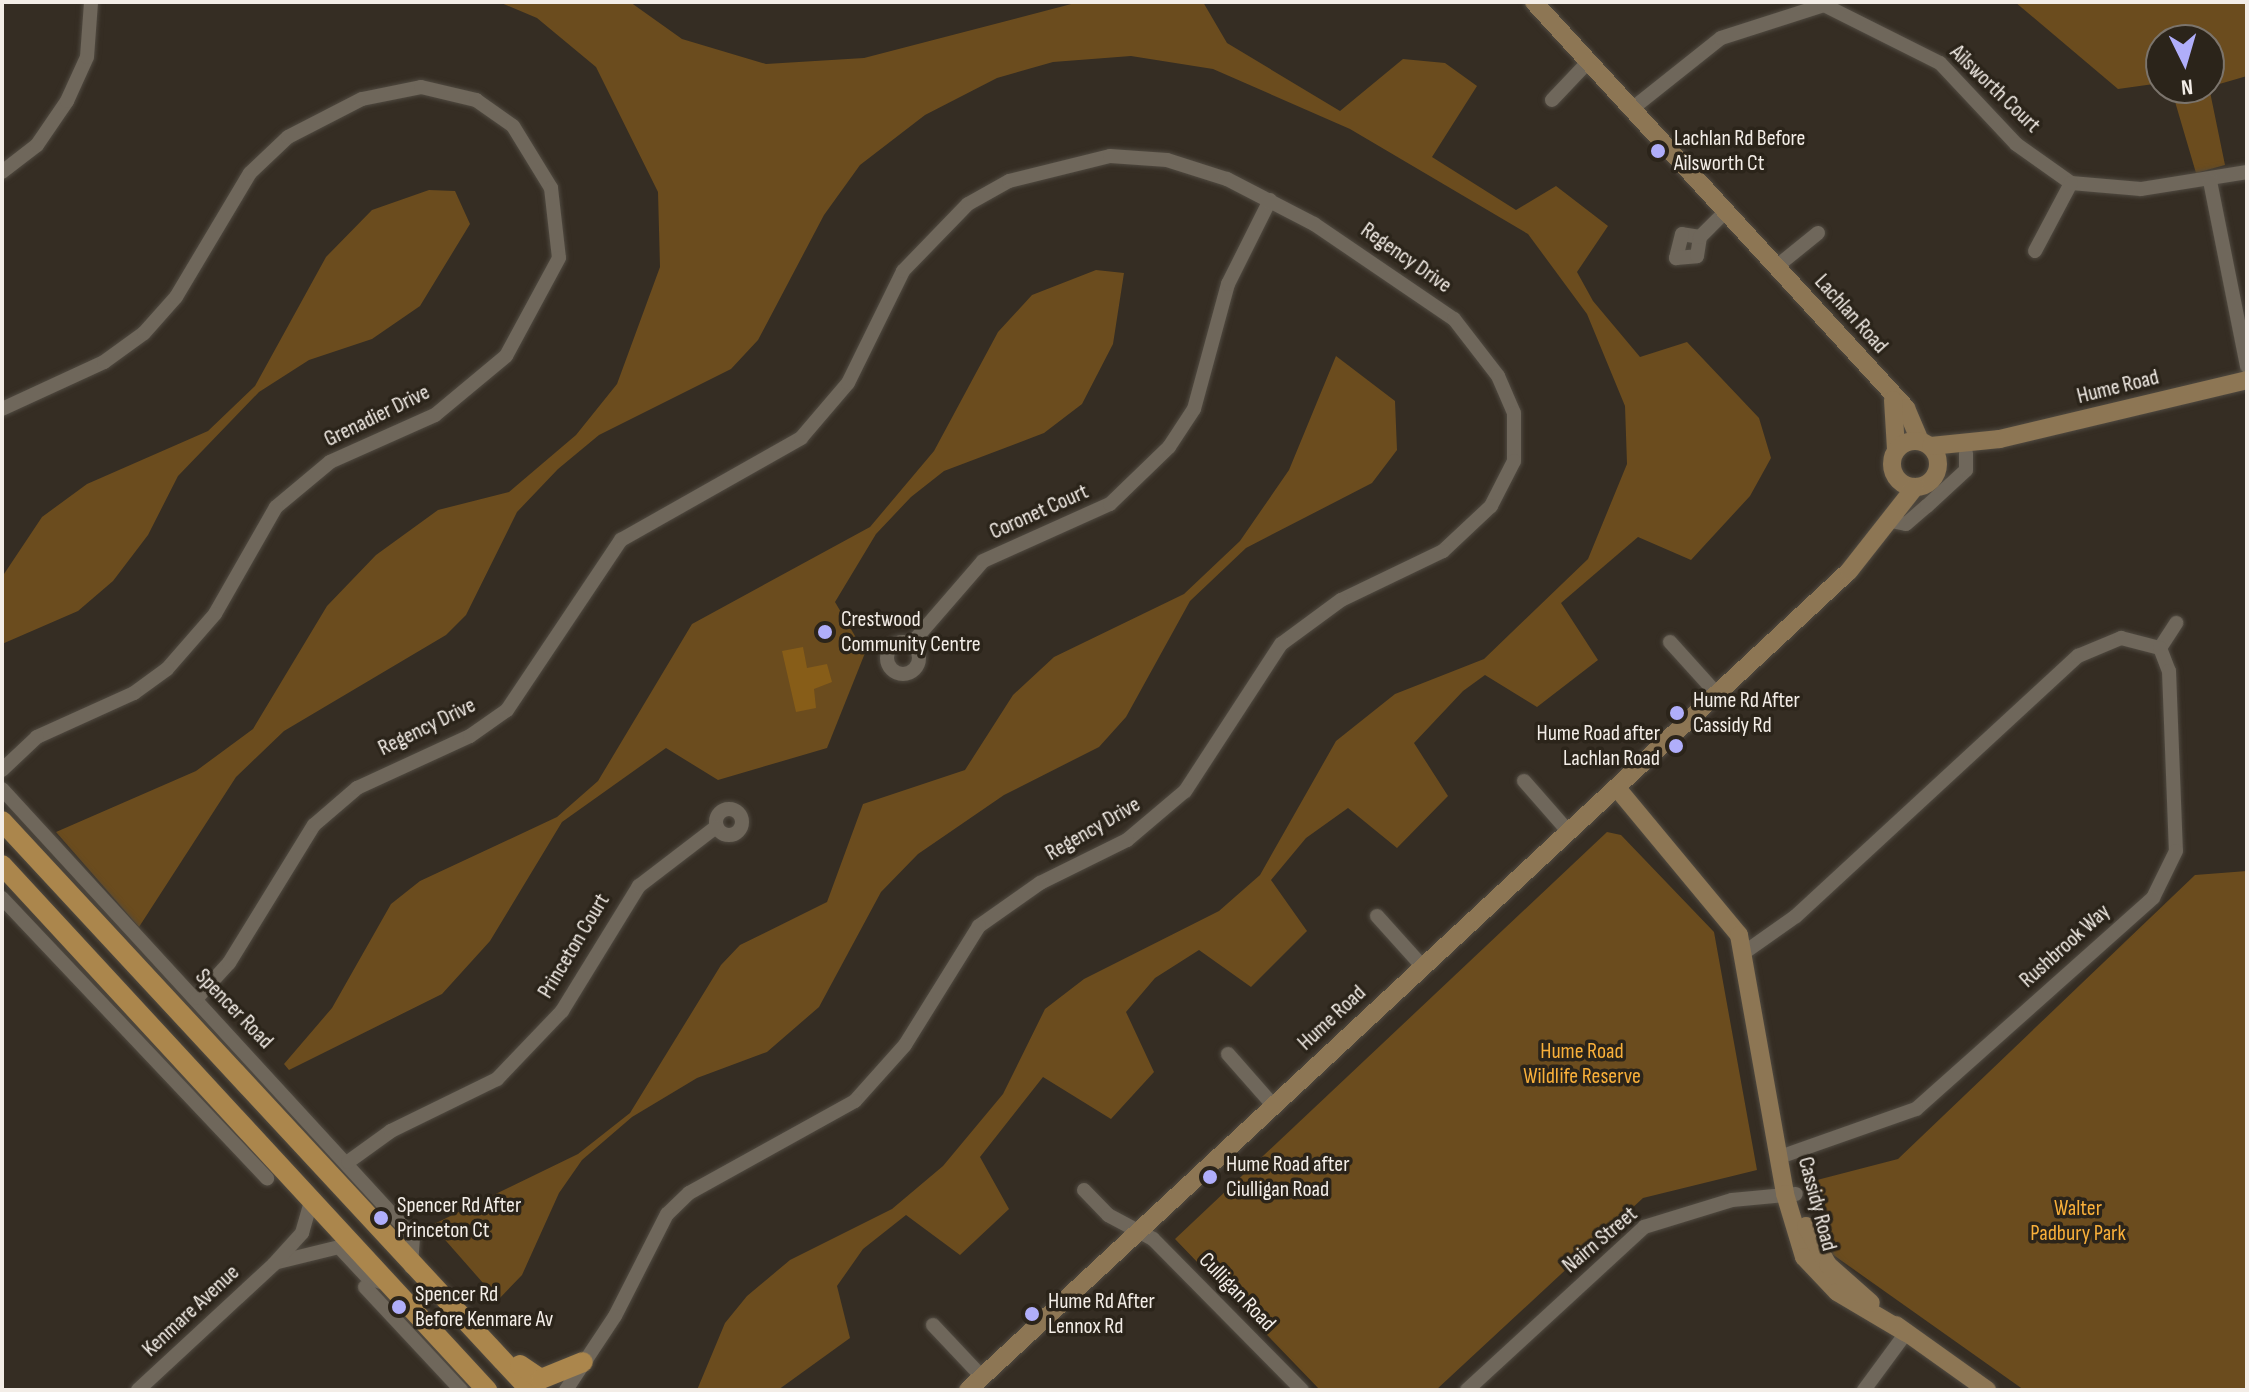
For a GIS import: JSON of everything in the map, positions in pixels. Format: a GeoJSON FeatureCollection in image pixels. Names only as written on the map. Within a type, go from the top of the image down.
{"type":"FeatureCollection","features":[{"type":"Feature","properties":{"kind":"main road","name":"Spencer Road"},"geometry":{"type":"LineString","coordinates":[[2,821],[341,1170],[411,1267],[530,1390]]}},
{"type":"Feature","properties":{"kind":"main road"},"geometry":{"type":"LineString","coordinates":[[2,865],[395,1287],[441,1353],[487,1390]]}},
{"type":"Feature","properties":{"kind":"main road"},"geometry":{"type":"LineString","coordinates":[[341,1170],[346,1210],[456,1330],[441,1353]]}},
{"type":"Feature","properties":{"kind":"main road"},"geometry":{"type":"LineString","coordinates":[[432,1289],[453,1294],[529,1374],[553,1386],[583,1362]]}},
{"type":"Feature","properties":{"kind":"street"},"geometry":{"type":"LineString","coordinates":[[2,172],[37,145],[67,101],[87,57],[91,2]]}},
{"type":"Feature","properties":{"kind":"street","name":"Lachlan Road"},"geometry":{"type":"LineString","coordinates":[[1534,2],[1891,393],[1925,444]]}},
{"type":"Feature","properties":{"kind":"street","name":"Ailsworth Court"},"geometry":{"type":"LineString","coordinates":[[1633,108],[1683,61],[1721,38],[1824,5],[1940,63],[2016,144],[2071,183]]}},
{"type":"Feature","properties":{"kind":"street"},"geometry":{"type":"LineString","coordinates":[[1552,100],[1588,62]]}},
{"type":"Feature","properties":{"kind":"street","name":"Grenadier Drive"},"geometry":{"type":"LineString","coordinates":[[2,409],[104,362],[144,333],[176,297],[250,173],[288,137],[362,99],[421,87],[476,100],[513,126],[551,188],[559,258],[506,356],[435,415],[330,462],[276,507],[215,614],[167,669],[134,693],[37,737],[2,770]]}},
{"type":"Feature","properties":{"kind":"street","name":"Regency Drive"},"geometry":{"type":"LineString","coordinates":[[197,998],[229,963],[294,850],[333,807],[507,710],[621,540],[801,438],[848,383],[903,271],[968,204],[1022,177],[1110,156],[1167,160],[1270,200],[1418,290],[1483,353],[1507,393],[1517,437],[1499,493],[1443,551],[1341,600],[1281,644],[1206,764],[1157,818],[1001,906],[979,926],[905,1045],[855,1101],[689,1193],[667,1214],[583,1362]]}},
{"type":"Feature","properties":{"kind":"street"},"geometry":{"type":"LineString","coordinates":[[2035,251],[2071,183],[2141,189],[2210,181],[2247,172]]}},
{"type":"Feature","properties":{"kind":"street"},"geometry":{"type":"LineString","coordinates":[[2210,181],[2247,366]]}},
{"type":"Feature","properties":{"kind":"street","name":"Coronet Court"},"geometry":{"type":"LineString","coordinates":[[912,643],[983,561],[1110,504],[1169,447],[1194,409],[1228,284],[1270,200]]}},
{"type":"Feature","properties":{"kind":"street"},"geometry":{"type":"LineString","coordinates":[[1700,237],[1726,211]]}},
{"type":"Feature","properties":{"kind":"street"},"geometry":{"type":"LineString","coordinates":[[1776,267],[1818,233]]}},
{"type":"Feature","properties":{"kind":"street","name":"Hume Road"},"geometry":{"type":"LineString","coordinates":[[933,1325],[975,1384],[1567,830],[1612,793],[1717,694],[1886,527],[1915,487],[1934,478],[1938,464],[2000,439],[2247,380]]}},
{"type":"Feature","properties":{"kind":"street"},"geometry":{"type":"LineString","coordinates":[[1891,393],[1896,478],[1886,527],[1906,524],[1966,470],[1966,453]]}},
{"type":"Feature","properties":{"kind":"street","name":"Hume Road"},"geometry":{"type":"LineString","coordinates":[[1896,449],[2000,439]]}},
{"type":"Feature","properties":{"kind":"street"},"geometry":{"type":"LineString","coordinates":[[1925,444],[1938,464]]}},
{"type":"Feature","properties":{"kind":"street"},"geometry":{"type":"LineString","coordinates":[[1896,478],[1915,487]]}},
{"type":"Feature","properties":{"kind":"street"},"geometry":{"type":"LineString","coordinates":[[1745,952],[1796,916],[2078,656],[2121,638],[2160,648],[2176,623]]}},
{"type":"Feature","properties":{"kind":"street"},"geometry":{"type":"LineString","coordinates":[[1670,642],[1717,694]]}},
{"type":"Feature","properties":{"kind":"street","name":"Rushbrook Way"},"geometry":{"type":"LineString","coordinates":[[1788,1154],[1916,1109],[2153,898],[2176,851],[2169,671],[2160,648]]}},
{"type":"Feature","properties":{"kind":"street"},"geometry":{"type":"LineString","coordinates":[[1524,781],[1567,830]]}},
{"type":"Feature","properties":{"kind":"street","name":"Spencer Road"},"geometry":{"type":"LineString","coordinates":[[2,789],[197,998],[341,1170]]}},
{"type":"Feature","properties":{"kind":"street","name":"Cassidy Road"},"geometry":{"type":"LineString","coordinates":[[1612,793],[1658,839],[1728,920],[1745,952],[1791,1194],[1814,1274],[1987,1390]]}},
{"type":"Feature","properties":{"kind":"street","name":"Princeton Court"},"geometry":{"type":"LineString","coordinates":[[341,1170],[391,1131],[497,1079],[562,1011],[639,886],[716,827]]}},
{"type":"Feature","properties":{"kind":"street"},"geometry":{"type":"LineString","coordinates":[[2,898],[52,944],[267,1178]]}},
{"type":"Feature","properties":{"kind":"street"},"geometry":{"type":"LineString","coordinates":[[1377,916],[1423,967]]}},
{"type":"Feature","properties":{"kind":"street"},"geometry":{"type":"LineString","coordinates":[[52,944],[59,924]]}},
{"type":"Feature","properties":{"kind":"street"},"geometry":{"type":"LineString","coordinates":[[1228,1054],[1273,1105]]}},
{"type":"Feature","properties":{"kind":"street","name":"Cassidy Road"},"geometry":{"type":"LineString","coordinates":[[1770,1084],[1788,1154],[1791,1194]]}},
{"type":"Feature","properties":{"kind":"street"},"geometry":{"type":"LineString","coordinates":[[221,1130],[251,1131]]}},
{"type":"Feature","properties":{"kind":"street"},"geometry":{"type":"LineString","coordinates":[[1084,1190],[1136,1231]]}},
{"type":"Feature","properties":{"kind":"street","name":"Nairn Street"},"geometry":{"type":"LineString","coordinates":[[1467,1390],[1644,1227],[1732,1200],[1791,1194]]}},
{"type":"Feature","properties":{"kind":"street","name":"Kenmare Avenue"},"geometry":{"type":"LineString","coordinates":[[138,1390],[274,1264],[302,1233],[312,1199]]}},
{"type":"Feature","properties":{"kind":"street","name":"Culligan Road"},"geometry":{"type":"LineString","coordinates":[[1136,1231],[1153,1239],[1302,1390]]}},
{"type":"Feature","properties":{"kind":"street","name":"Kenmare Avenue"},"geometry":{"type":"LineString","coordinates":[[274,1264],[339,1247],[368,1278],[395,1287]]}},
{"type":"Feature","properties":{"kind":"street"},"geometry":{"type":"LineString","coordinates":[[365,1287],[441,1353],[461,1390]]}},
{"type":"Feature","properties":{"kind":"street"},"geometry":{"type":"LineString","coordinates":[[1864,1390],[1906,1333]]}},
{"type":"Feature","properties":{"kind":"green space"},"geometry":{"type":"Polygon","coordinates":[[[499,2],[630,2],[682,39],[766,64],[864,58],[1079,2],[1203,2],[1227,43],[1340,111],[1403,59],[1445,63],[1477,86],[1432,157],[1516,210],[1556,186],[1608,226],[1577,272],[1593,301],[1640,357],[1687,342],[1759,418],[1771,458],[1750,496],[1691,560],[1638,537],[1561,603],[1598,660],[1537,707],[1485,675],[1463,691],[1414,743],[1448,796],[1397,848],[1348,808],[1306,838],[1271,880],[1307,931],[1251,987],[1199,950],[1155,978],[1126,1012],[1154,1072],[1111,1119],[1043,1077],[980,1157],[1009,1209],[960,1255],[906,1215],[863,1249],[837,1286],[850,1338],[778,1390],[697,1390],[725,1323],[747,1296],[790,1260],[892,1209],[943,1166],[1003,1094],[1045,1009],[1084,979],[1219,911],[1260,875],[1336,741],[1395,694],[1484,659],[1588,559],[1627,464],[1625,406],[1587,314],[1528,234],[1350,129],[1213,69],[1131,56],[1053,62],[997,78],[925,115],[860,165],[824,215],[758,340],[731,369],[599,435],[558,469],[517,512],[466,615],[446,635],[284,731],[236,777],[139,927],[56,832],[196,771],[253,729],[327,606],[376,555],[438,510],[509,492],[576,435],[617,384],[660,267],[658,192],[596,67],[537,18],[499,2]]]}},
{"type":"Feature","properties":{"kind":"green space"},"geometry":{"type":"Polygon","coordinates":[[[2015,2],[2247,2],[2247,76],[2225,82],[2225,24],[2145,24],[2145,85],[2118,89],[2015,2]]]}},
{"type":"Feature","properties":{"kind":"green space"},"geometry":{"type":"Polygon","coordinates":[[[2176,104],[2212,104],[2225,165],[2196,173],[2176,104]]]}},
{"type":"Feature","properties":{"kind":"green space"},"geometry":{"type":"Polygon","coordinates":[[[429,190],[455,191],[470,224],[420,306],[372,339],[309,360],[259,392],[178,476],[148,535],[113,581],[78,611],[2,644],[2,577],[42,517],[87,484],[208,431],[255,386],[326,257],[372,210],[429,190]]]}},
{"type":"Feature","properties":{"kind":"green space"},"geometry":{"type":"Polygon","coordinates":[[[1096,270],[1124,273],[1113,344],[1082,404],[1044,433],[944,471],[911,497],[876,534],[835,602],[865,653],[827,748],[718,780],[666,748],[562,822],[490,941],[442,994],[289,1070],[284,1064],[332,1008],[391,904],[420,881],[557,817],[598,781],[692,624],[870,527],[934,451],[998,332],[1032,295],[1096,270]]]}},
{"type":"Feature","properties":{"kind":"green space"},"geometry":{"type":"Polygon","coordinates":[[[1336,356],[1395,401],[1397,450],[1372,483],[1246,548],[1190,601],[1126,717],[1099,747],[1004,795],[918,854],[881,892],[819,1007],[767,1052],[697,1078],[632,1117],[582,1160],[559,1193],[522,1275],[498,1300],[432,1225],[578,1154],[630,1113],[721,965],[740,945],[827,902],[863,804],[965,770],[1013,695],[1054,657],[1184,594],[1240,541],[1289,470],[1336,356]]]}},
{"type":"Feature","properties":{"kind":"green space","name":"Hume Road Wildlife Reserve"},"geometry":{"type":"Polygon","coordinates":[[[1607,832],[1621,835],[1714,932],[1757,1170],[1643,1198],[1436,1390],[1320,1390],[1175,1239],[1607,832]]]}},
{"type":"Feature","properties":{"kind":"green space","name":"Walter Padbury Park"},"geometry":{"type":"Polygon","coordinates":[[[2247,871],[2247,1390],[2024,1390],[1832,1254],[1817,1180],[1898,1159],[2195,875],[2247,871]]]}},
{"type":"Feature","properties":{"kind":"shaded area"},"geometry":{"type":"Polygon","coordinates":[[[803,647],[807,668],[827,664],[832,682],[814,689],[816,708],[796,712],[782,651],[803,647]]]}},
{"type":"Feature","properties":{"kind":"place","name":"Lachlan Rd Before Ailsworth Ct"},"geometry":{"type":"Point","coordinates":[1658,151]}},
{"type":"Feature","properties":{"kind":"place","name":"Crestwood Community Centre"},"geometry":{"type":"Point","coordinates":[825,632]}},
{"type":"Feature","properties":{"kind":"place","name":"Hume Rd After Cassidy Rd"},"geometry":{"type":"Point","coordinates":[1677,713]}},
{"type":"Feature","properties":{"kind":"place","name":"Hume Road after Lachlan Road"},"geometry":{"type":"Point","coordinates":[1676,746]}},
{"type":"Feature","properties":{"kind":"place","name":"Hume Road after Ciulligan Road"},"geometry":{"type":"Point","coordinates":[1210,1177]}},
{"type":"Feature","properties":{"kind":"place","name":"Spencer Rd After Princeton Ct"},"geometry":{"type":"Point","coordinates":[381,1218]}},
{"type":"Feature","properties":{"kind":"place","name":"Spencer Rd Before Kenmare Av"},"geometry":{"type":"Point","coordinates":[399,1307]}},
{"type":"Feature","properties":{"kind":"place","name":"Hume Rd After Lennox Rd"},"geometry":{"type":"Point","coordinates":[1032,1314]}}]}
